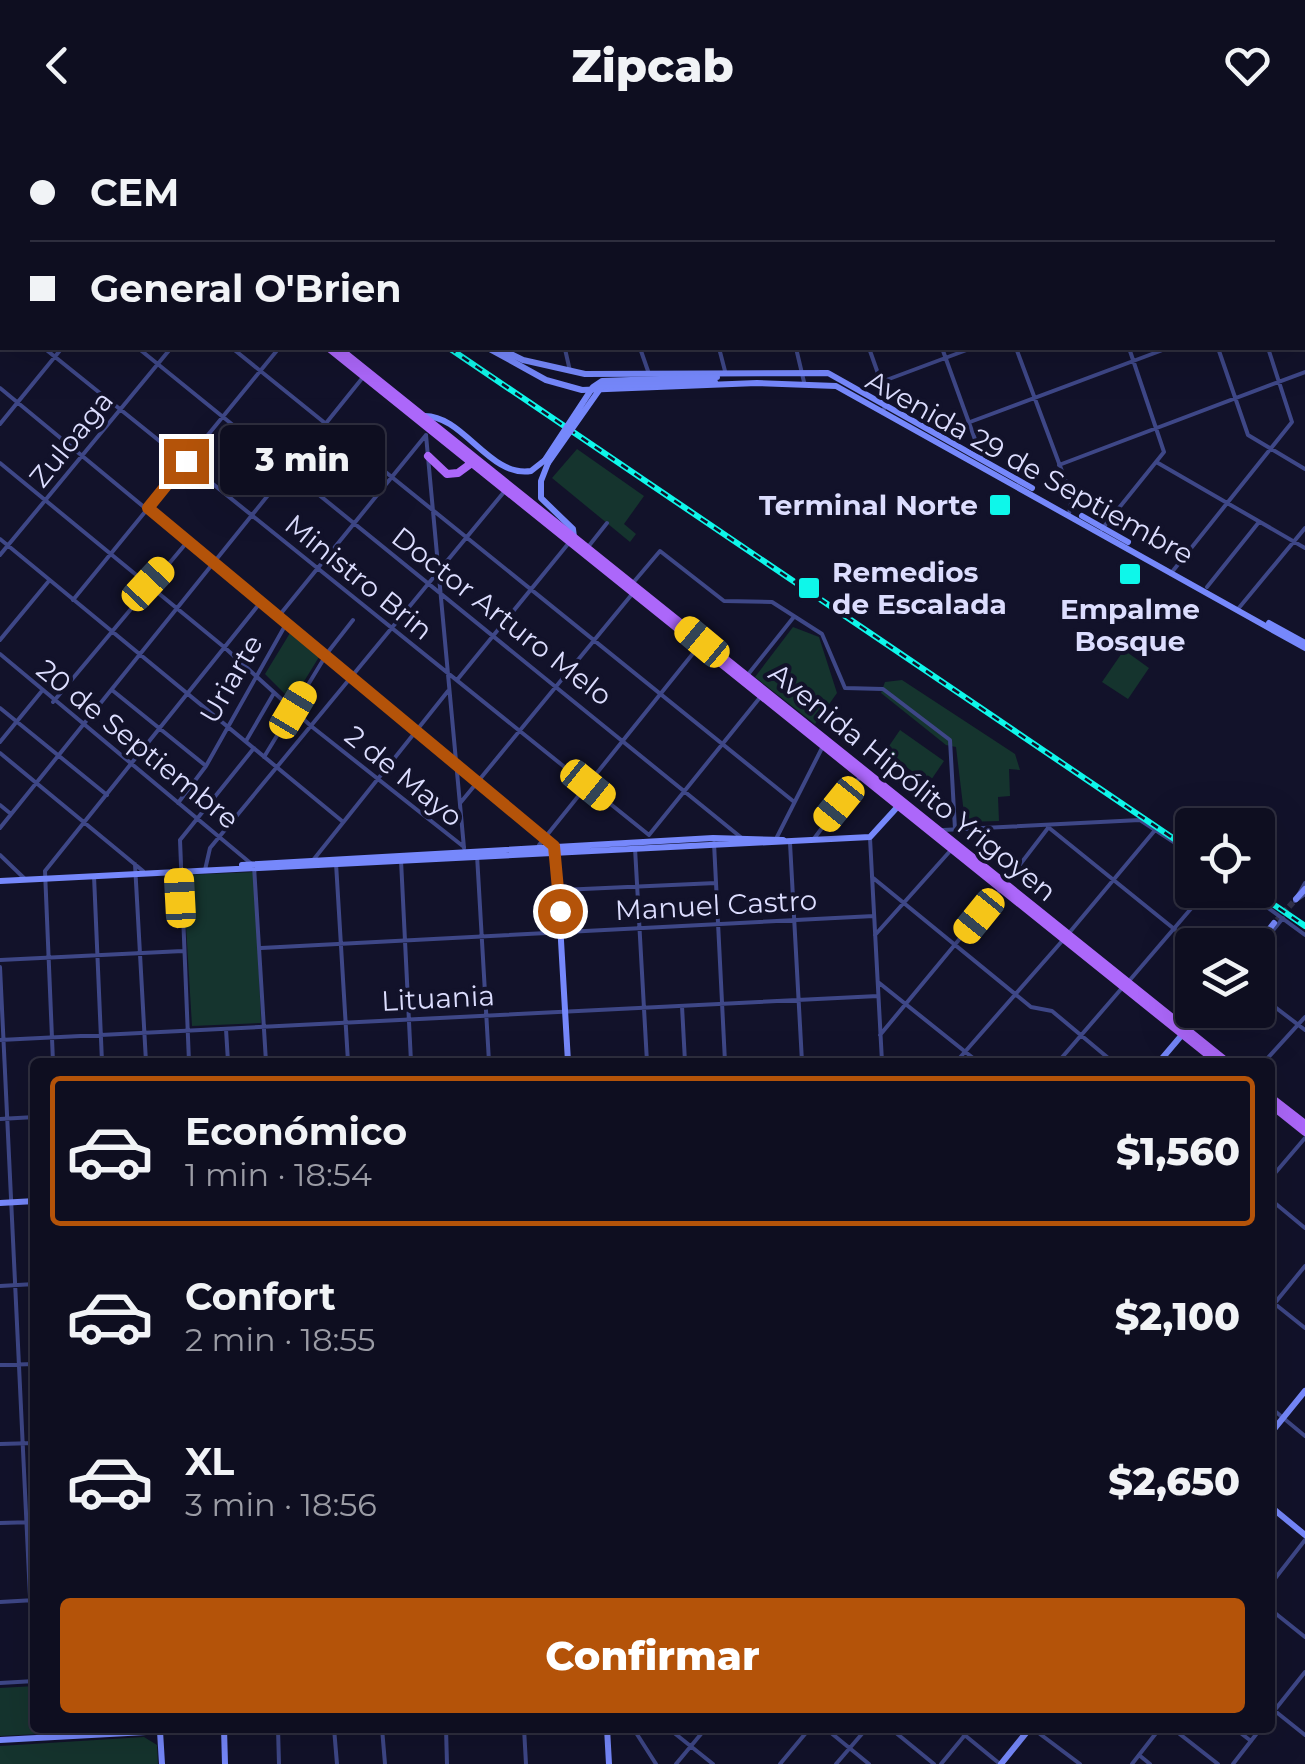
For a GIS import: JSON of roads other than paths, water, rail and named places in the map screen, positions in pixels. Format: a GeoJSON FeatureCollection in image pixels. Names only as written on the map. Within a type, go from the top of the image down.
{"type":"FeatureCollection","features":[{"type":"Feature","properties":{"kind":"main road","name":"Avenida Hipólito Yrigoyen"},"geometry":{"type":"LineString","coordinates":[[331,350],[480,460],[632,589]]}},
{"type":"Feature","properties":{"kind":"main road","name":"Avenida Hipólito Yrigoyen"},"geometry":{"type":"LineString","coordinates":[[340,350],[434,429]]}},
{"type":"Feature","properties":{"kind":"main road","name":"Avenida 29 de Septiembre"},"geometry":{"type":"LineString","coordinates":[[492,350],[546,380],[582,390],[804,382],[836,386],[885,407]]}},
{"type":"Feature","properties":{"kind":"main road","name":"Avenida 29 de Septiembre"},"geometry":{"type":"LineString","coordinates":[[503,350],[523,360],[584,374],[828,373],[1305,646]]}},
{"type":"Feature","properties":{"kind":"main road"},"geometry":{"type":"LineString","coordinates":[[571,540],[573,529],[541,498],[541,481],[548,463],[602,386],[748,374]]}},
{"type":"Feature","properties":{"kind":"main road"},"geometry":{"type":"LineString","coordinates":[[428,456],[444,473],[458,473],[480,460],[518,472],[537,468],[594,387],[606,380],[716,379],[757,383]]}},
{"type":"Feature","properties":{"kind":"main road"},"geometry":{"type":"LineString","coordinates":[[434,429],[480,460],[520,476],[548,463]]}},
{"type":"Feature","properties":{"kind":"main road","name":"Avenida Hipólito Yrigoyen"},"geometry":{"type":"LineString","coordinates":[[480,460],[505,490],[952,850],[1003,886]]}},
{"type":"Feature","properties":{"kind":"main road","name":"Avenida 29 de Septiembre"},"geometry":{"type":"LineString","coordinates":[[1173,570],[1239,608]]}},
{"type":"Feature","properties":{"kind":"main road","name":"Avenida Hipólito Yrigoyen"},"geometry":{"type":"LineString","coordinates":[[700,644],[746,676],[822,747],[940,832],[1125,985],[1221,1058]]}},
{"type":"Feature","properties":{"kind":"main road"},"geometry":{"type":"LineString","coordinates":[[0,880],[94,876],[136,869],[146,873],[466,852],[635,846],[647,842],[870,837],[900,805]]}},
{"type":"Feature","properties":{"kind":"main road"},"geometry":{"type":"LineString","coordinates":[[555,850],[568,1058]]}},
{"type":"Feature","properties":{"kind":"main road"},"geometry":{"type":"LineString","coordinates":[[254,866],[314,859],[336,861]]}},
{"type":"Feature","properties":{"kind":"main road"},"geometry":{"type":"LineString","coordinates":[[1296,899],[1305,889]]}},
{"type":"Feature","properties":{"kind":"main road"},"geometry":{"type":"LineString","coordinates":[[1270,928],[1274,923]]}},
{"type":"Feature","properties":{"kind":"main road"},"geometry":{"type":"LineString","coordinates":[[1162,1058],[1187,1028]]}},
{"type":"Feature","properties":{"kind":"main road","name":"Avenida Hipólito Yrigoyen"},"geometry":{"type":"LineString","coordinates":[[1184,1032],[1213,1058]]}},
{"type":"Feature","properties":{"kind":"main road"},"geometry":{"type":"LineString","coordinates":[[1275,1101],[1305,1124]]}},
{"type":"Feature","properties":{"kind":"main road"},"geometry":{"type":"LineString","coordinates":[[1275,1108],[1305,1135]]}},
{"type":"Feature","properties":{"kind":"main road"},"geometry":{"type":"LineString","coordinates":[[0,1203],[30,1201]]}},
{"type":"Feature","properties":{"kind":"main road"},"geometry":{"type":"LineString","coordinates":[[1275,1428],[1305,1390]]}},
{"type":"Feature","properties":{"kind":"main road"},"geometry":{"type":"LineString","coordinates":[[1275,1511],[1305,1538]]}},
{"type":"Feature","properties":{"kind":"main road"},"geometry":{"type":"LineString","coordinates":[[0,1742],[87,1733]]}},
{"type":"Feature","properties":{"kind":"main road"},"geometry":{"type":"LineString","coordinates":[[160,1733],[162,1764]]}},
{"type":"Feature","properties":{"kind":"main road"},"geometry":{"type":"LineString","coordinates":[[222,1733],[225,1764]]}},
{"type":"Feature","properties":{"kind":"main road"},"geometry":{"type":"LineString","coordinates":[[607,1733],[609,1764]]}},
{"type":"Feature","properties":{"kind":"main road"},"geometry":{"type":"LineString","coordinates":[[1000,1764],[1027,1733]]}},
{"type":"Feature","properties":{"kind":"street","name":"Ministro Brin"},"geometry":{"type":"LineString","coordinates":[[47,350],[588,785],[647,842]]}},
{"type":"Feature","properties":{"kind":"street"},"geometry":{"type":"LineString","coordinates":[[0,424],[60,350]]}},
{"type":"Feature","properties":{"kind":"street","name":"Doctor Arturo Melo"},"geometry":{"type":"LineString","coordinates":[[140,350],[625,739],[743,840]]}},
{"type":"Feature","properties":{"kind":"street","name":"Zuloaga"},"geometry":{"type":"LineString","coordinates":[[0,555],[169,350]]}},
{"type":"Feature","properties":{"kind":"street"},"geometry":{"type":"LineString","coordinates":[[235,350],[793,801]]}},
{"type":"Feature","properties":{"kind":"street"},"geometry":{"type":"LineString","coordinates":[[73,600],[277,350]]}},
{"type":"Feature","properties":{"kind":"street"},"geometry":{"type":"LineString","coordinates":[[546,380],[546,372],[552,364],[563,362],[567,350]]}},
{"type":"Feature","properties":{"kind":"street"},"geometry":{"type":"LineString","coordinates":[[567,350],[570,372]]}},
{"type":"Feature","properties":{"kind":"street"},"geometry":{"type":"LineString","coordinates":[[641,350],[648,372]]}},
{"type":"Feature","properties":{"kind":"street"},"geometry":{"type":"LineString","coordinates":[[720,350],[725,371]]}},
{"type":"Feature","properties":{"kind":"street"},"geometry":{"type":"LineString","coordinates":[[797,350],[804,382]]}},
{"type":"Feature","properties":{"kind":"street"},"geometry":{"type":"LineString","coordinates":[[870,350],[885,407]]}},
{"type":"Feature","properties":{"kind":"street"},"geometry":{"type":"LineString","coordinates":[[943,350],[980,461]]}},
{"type":"Feature","properties":{"kind":"street"},"geometry":{"type":"LineString","coordinates":[[881,382],[966,350]]}},
{"type":"Feature","properties":{"kind":"street"},"geometry":{"type":"LineString","coordinates":[[1017,350],[1072,498],[1070,512]]}},
{"type":"Feature","properties":{"kind":"street"},"geometry":{"type":"LineString","coordinates":[[1102,530],[1158,462],[1164,447],[1130,350]]}},
{"type":"Feature","properties":{"kind":"street"},"geometry":{"type":"LineString","coordinates":[[970,422],[1162,350]]}},
{"type":"Feature","properties":{"kind":"street"},"geometry":{"type":"LineString","coordinates":[[1219,350],[1248,435],[1305,469]]}},
{"type":"Feature","properties":{"kind":"street"},"geometry":{"type":"LineString","coordinates":[[1173,570],[1293,420],[1269,350]]}},
{"type":"Feature","properties":{"kind":"street"},"geometry":{"type":"LineString","coordinates":[[1059,465],[1305,372]]}},
{"type":"Feature","properties":{"kind":"street"},"geometry":{"type":"LineString","coordinates":[[582,390],[587,384],[584,374]]}},
{"type":"Feature","properties":{"kind":"street"},"geometry":{"type":"LineString","coordinates":[[0,828],[364,376]]}},
{"type":"Feature","properties":{"kind":"street"},"geometry":{"type":"LineString","coordinates":[[0,388],[214,562],[555,850]]}},
{"type":"Feature","properties":{"kind":"street"},"geometry":{"type":"LineString","coordinates":[[434,429],[428,456],[432,510],[466,852]]}},
{"type":"Feature","properties":{"kind":"street"},"geometry":{"type":"LineString","coordinates":[[278,617],[434,429]]}},
{"type":"Feature","properties":{"kind":"street"},"geometry":{"type":"LineString","coordinates":[[1158,462],[1305,548]]}},
{"type":"Feature","properties":{"kind":"street","name":"2 de Mayo"},"geometry":{"type":"LineString","coordinates":[[0,463],[466,852]]}},
{"type":"Feature","properties":{"kind":"street"},"geometry":{"type":"LineString","coordinates":[[204,870],[204,857],[219,836],[505,490]]}},
{"type":"Feature","properties":{"kind":"street"},"geometry":{"type":"LineString","coordinates":[[1207,587],[1259,522]]}},
{"type":"Feature","properties":{"kind":"street"},"geometry":{"type":"LineString","coordinates":[[588,548],[607,523]]}},
{"type":"Feature","properties":{"kind":"street"},"geometry":{"type":"LineString","coordinates":[[1239,608],[1305,528]]}},
{"type":"Feature","properties":{"kind":"street"},"geometry":{"type":"LineString","coordinates":[[0,540],[342,821]]}},
{"type":"Feature","properties":{"kind":"street"},"geometry":{"type":"LineString","coordinates":[[314,859],[571,540]]}},
{"type":"Feature","properties":{"kind":"street"},"geometry":{"type":"LineString","coordinates":[[53,702],[148,584],[188,541]]}},
{"type":"Feature","properties":{"kind":"street"},"geometry":{"type":"LineString","coordinates":[[461,802],[594,641],[660,550],[724,601],[772,602],[822,634],[845,688],[883,688],[950,740],[955,829]]}},
{"type":"Feature","properties":{"kind":"street"},"geometry":{"type":"LineString","coordinates":[[0,640],[49,581]]}},
{"type":"Feature","properties":{"kind":"street"},"geometry":{"type":"LineString","coordinates":[[53,1058],[46,870],[262,602]]}},
{"type":"Feature","properties":{"kind":"street"},"geometry":{"type":"LineString","coordinates":[[746,676],[793,618]]}},
{"type":"Feature","properties":{"kind":"street"},"geometry":{"type":"LineString","coordinates":[[264,757],[352,620]]}},
{"type":"Feature","properties":{"kind":"street","name":"Uriarte"},"geometry":{"type":"LineString","coordinates":[[178,803],[206,766],[286,624]]}},
{"type":"Feature","properties":{"kind":"street"},"geometry":{"type":"LineString","coordinates":[[538,851],[700,644]]}},
{"type":"Feature","properties":{"kind":"street","name":"20 de Septiembre"},"geometry":{"type":"LineString","coordinates":[[0,654],[40,692],[254,866]]}},
{"type":"Feature","properties":{"kind":"street"},"geometry":{"type":"LineString","coordinates":[[111,690],[206,766]]}},
{"type":"Feature","properties":{"kind":"street"},"geometry":{"type":"LineString","coordinates":[[0,742],[40,692]]}},
{"type":"Feature","properties":{"kind":"street"},"geometry":{"type":"LineString","coordinates":[[246,741],[274,692]]}},
{"type":"Feature","properties":{"kind":"street"},"geometry":{"type":"LineString","coordinates":[[647,842],[762,694]]}},
{"type":"Feature","properties":{"kind":"street"},"geometry":{"type":"LineString","coordinates":[[0,708],[106,795]]}},
{"type":"Feature","properties":{"kind":"street"},"geometry":{"type":"LineString","coordinates":[[802,1058],[795,922],[782,840],[793,801],[822,747]]}},
{"type":"Feature","properties":{"kind":"street"},"geometry":{"type":"LineString","coordinates":[[189,1058],[178,871],[180,840],[254,748]]}},
{"type":"Feature","properties":{"kind":"street"},"geometry":{"type":"LineString","coordinates":[[0,753],[136,869],[146,1058]]}},
{"type":"Feature","properties":{"kind":"street"},"geometry":{"type":"LineString","coordinates":[[814,840],[860,777]]}},
{"type":"Feature","properties":{"kind":"street"},"geometry":{"type":"LineString","coordinates":[[0,804],[12,814]]}},
{"type":"Feature","properties":{"kind":"street"},"geometry":{"type":"LineString","coordinates":[[940,832],[1140,820],[1175,843]]}},
{"type":"Feature","properties":{"kind":"street"},"geometry":{"type":"LineString","coordinates":[[1048,827],[1174,930]]}},
{"type":"Feature","properties":{"kind":"street"},"geometry":{"type":"LineString","coordinates":[[880,1035],[1048,827]]}},
{"type":"Feature","properties":{"kind":"street"},"geometry":{"type":"LineString","coordinates":[[960,1058],[1156,830]]}},
{"type":"Feature","properties":{"kind":"street"},"geometry":{"type":"LineString","coordinates":[[870,837],[882,1058]]}},
{"type":"Feature","properties":{"kind":"street"},"geometry":{"type":"LineString","coordinates":[[714,841],[725,1058]]}},
{"type":"Feature","properties":{"kind":"street"},"geometry":{"type":"LineString","coordinates":[[635,846],[647,1058]]}},
{"type":"Feature","properties":{"kind":"street"},"geometry":{"type":"LineString","coordinates":[[875,935],[952,850]]}},
{"type":"Feature","properties":{"kind":"street"},"geometry":{"type":"LineString","coordinates":[[477,854],[489,1058]]}},
{"type":"Feature","properties":{"kind":"street"},"geometry":{"type":"LineString","coordinates":[[0,855],[25,879]]}},
{"type":"Feature","properties":{"kind":"street"},"geometry":{"type":"LineString","coordinates":[[401,859],[411,1058]]}},
{"type":"Feature","properties":{"kind":"street"},"geometry":{"type":"LineString","coordinates":[[336,861],[348,1058]]}},
{"type":"Feature","properties":{"kind":"street"},"geometry":{"type":"LineString","coordinates":[[254,866],[266,1058]]}},
{"type":"Feature","properties":{"kind":"street"},"geometry":{"type":"LineString","coordinates":[[94,876],[102,1058]]}},
{"type":"Feature","properties":{"kind":"street"},"geometry":{"type":"LineString","coordinates":[[872,877],[1034,1009],[1052,1011],[1108,1058]]}},
{"type":"Feature","properties":{"kind":"street"},"geometry":{"type":"LineString","coordinates":[[558,890],[716,883]]}},
{"type":"Feature","properties":{"kind":"street"},"geometry":{"type":"LineString","coordinates":[[1061,1058],[1192,908]]}},
{"type":"Feature","properties":{"kind":"street"},"geometry":{"type":"LineString","coordinates":[[1270,908],[1305,935]]}},
{"type":"Feature","properties":{"kind":"street","name":"Manuel Castro"},"geometry":{"type":"LineString","coordinates":[[261,948],[874,916]]}},
{"type":"Feature","properties":{"kind":"street"},"geometry":{"type":"LineString","coordinates":[[1271,928],[1281,916]]}},
{"type":"Feature","properties":{"kind":"street"},"geometry":{"type":"LineString","coordinates":[[30,1553],[0,964],[183,951]]}},
{"type":"Feature","properties":{"kind":"street"},"geometry":{"type":"LineString","coordinates":[[878,982],[973,1058]]}},
{"type":"Feature","properties":{"kind":"street","name":"Lituania"},"geometry":{"type":"LineString","coordinates":[[2,1040],[878,996]]}},
{"type":"Feature","properties":{"kind":"street"},"geometry":{"type":"LineString","coordinates":[[682,1006],[686,1058]]}},
{"type":"Feature","properties":{"kind":"street"},"geometry":{"type":"LineString","coordinates":[[1275,1007],[1305,1030]]}},
{"type":"Feature","properties":{"kind":"street"},"geometry":{"type":"LineString","coordinates":[[1268,1058],[1305,1017]]}},
{"type":"Feature","properties":{"kind":"street"},"geometry":{"type":"LineString","coordinates":[[226,1030],[228,1058]]}},
{"type":"Feature","properties":{"kind":"street"},"geometry":{"type":"LineString","coordinates":[[0,1119],[30,1118]]}},
{"type":"Feature","properties":{"kind":"street"},"geometry":{"type":"LineString","coordinates":[[1275,1173],[1305,1135]]}},
{"type":"Feature","properties":{"kind":"street"},"geometry":{"type":"LineString","coordinates":[[1275,1203],[1305,1228]]}},
{"type":"Feature","properties":{"kind":"street"},"geometry":{"type":"LineString","coordinates":[[1275,1301],[1305,1266]]}},
{"type":"Feature","properties":{"kind":"street"},"geometry":{"type":"LineString","coordinates":[[0,1286],[30,1284]]}},
{"type":"Feature","properties":{"kind":"street"},"geometry":{"type":"LineString","coordinates":[[1275,1307],[1305,1328]]}},
{"type":"Feature","properties":{"kind":"street"},"geometry":{"type":"LineString","coordinates":[[0,1365],[30,1364]]}},
{"type":"Feature","properties":{"kind":"street"},"geometry":{"type":"LineString","coordinates":[[1275,1411],[1305,1436]]}},
{"type":"Feature","properties":{"kind":"street"},"geometry":{"type":"LineString","coordinates":[[0,1444],[30,1443]]}},
{"type":"Feature","properties":{"kind":"street"},"geometry":{"type":"LineString","coordinates":[[0,1524],[28,1522]]}},
{"type":"Feature","properties":{"kind":"street"},"geometry":{"type":"LineString","coordinates":[[1275,1578],[1305,1538]]}},
{"type":"Feature","properties":{"kind":"street"},"geometry":{"type":"LineString","coordinates":[[0,1602],[30,1600]]}},
{"type":"Feature","properties":{"kind":"street"},"geometry":{"type":"LineString","coordinates":[[1275,1613],[1305,1637]]}},
{"type":"Feature","properties":{"kind":"street"},"geometry":{"type":"LineString","coordinates":[[1275,1706],[1305,1672]]}},
{"type":"Feature","properties":{"kind":"street"},"geometry":{"type":"LineString","coordinates":[[0,1683],[30,1681]]}},
{"type":"Feature","properties":{"kind":"street"},"geometry":{"type":"LineString","coordinates":[[1275,1711],[1305,1736]]}},
{"type":"Feature","properties":{"kind":"street"},"geometry":{"type":"LineString","coordinates":[[278,1733],[279,1764]]}},
{"type":"Feature","properties":{"kind":"street"},"geometry":{"type":"LineString","coordinates":[[334,1733],[337,1764]]}},
{"type":"Feature","properties":{"kind":"street"},"geometry":{"type":"LineString","coordinates":[[382,1733],[385,1764]]}},
{"type":"Feature","properties":{"kind":"street"},"geometry":{"type":"LineString","coordinates":[[446,1733],[447,1764]]}},
{"type":"Feature","properties":{"kind":"street"},"geometry":{"type":"LineString","coordinates":[[524,1733],[526,1764]]}},
{"type":"Feature","properties":{"kind":"street"},"geometry":{"type":"LineString","coordinates":[[637,1733],[656,1764]]}},
{"type":"Feature","properties":{"kind":"street"},"geometry":{"type":"LineString","coordinates":[[674,1733],[713,1764]]}},
{"type":"Feature","properties":{"kind":"street"},"geometry":{"type":"LineString","coordinates":[[676,1764],[702,1733]]}},
{"type":"Feature","properties":{"kind":"street"},"geometry":{"type":"LineString","coordinates":[[780,1764],[806,1733]]}},
{"type":"Feature","properties":{"kind":"street"},"geometry":{"type":"LineString","coordinates":[[831,1733],[869,1764]]}},
{"type":"Feature","properties":{"kind":"street"},"geometry":{"type":"LineString","coordinates":[[836,1764],[862,1733]]}},
{"type":"Feature","properties":{"kind":"street"},"geometry":{"type":"LineString","coordinates":[[897,1733],[938,1764],[964,1735]]}},
{"type":"Feature","properties":{"kind":"street"},"geometry":{"type":"LineString","coordinates":[[962,1733],[1000,1764]]}},
{"type":"Feature","properties":{"kind":"street"},"geometry":{"type":"LineString","coordinates":[[1038,1733],[1080,1764]]}},
{"type":"Feature","properties":{"kind":"street"},"geometry":{"type":"LineString","coordinates":[[1132,1764],[1156,1733]]}},
{"type":"Feature","properties":{"kind":"street"},"geometry":{"type":"LineString","coordinates":[[1178,1733],[1218,1764]]}},
{"type":"Feature","properties":{"kind":"street"},"geometry":{"type":"LineString","coordinates":[[1241,1733],[1251,1741]]}},
{"type":"Feature","properties":{"kind":"street"},"geometry":{"type":"LineString","coordinates":[[1233,1764],[1257,1733]]}},
{"type":"Feature","properties":{"kind":"street"},"geometry":{"type":"LineString","coordinates":[[1138,1755],[1150,1764]]}},
{"type":"Feature","properties":{"kind":"tunnel"},"geometry":{"type":"LineString","coordinates":[[1277,920],[1296,899]]}},
{"type":"Feature","properties":{"kind":"railway"},"geometry":{"type":"LineString","coordinates":[[452,350],[1175,839]]}},
{"type":"Feature","properties":{"kind":"railway"},"geometry":{"type":"LineString","coordinates":[[1275,906],[1305,926]]}},
{"type":"Feature","properties":{"kind":"place","name":"Terminal Norte"},"geometry":{"type":"Point","coordinates":[1000,505]}},
{"type":"Feature","properties":{"kind":"place","name":"Empalme Bosque"},"geometry":{"type":"Point","coordinates":[1130,574]}},
{"type":"Feature","properties":{"kind":"place","name":"Remedios de Escalada"},"geometry":{"type":"Point","coordinates":[809,588]}}]}
